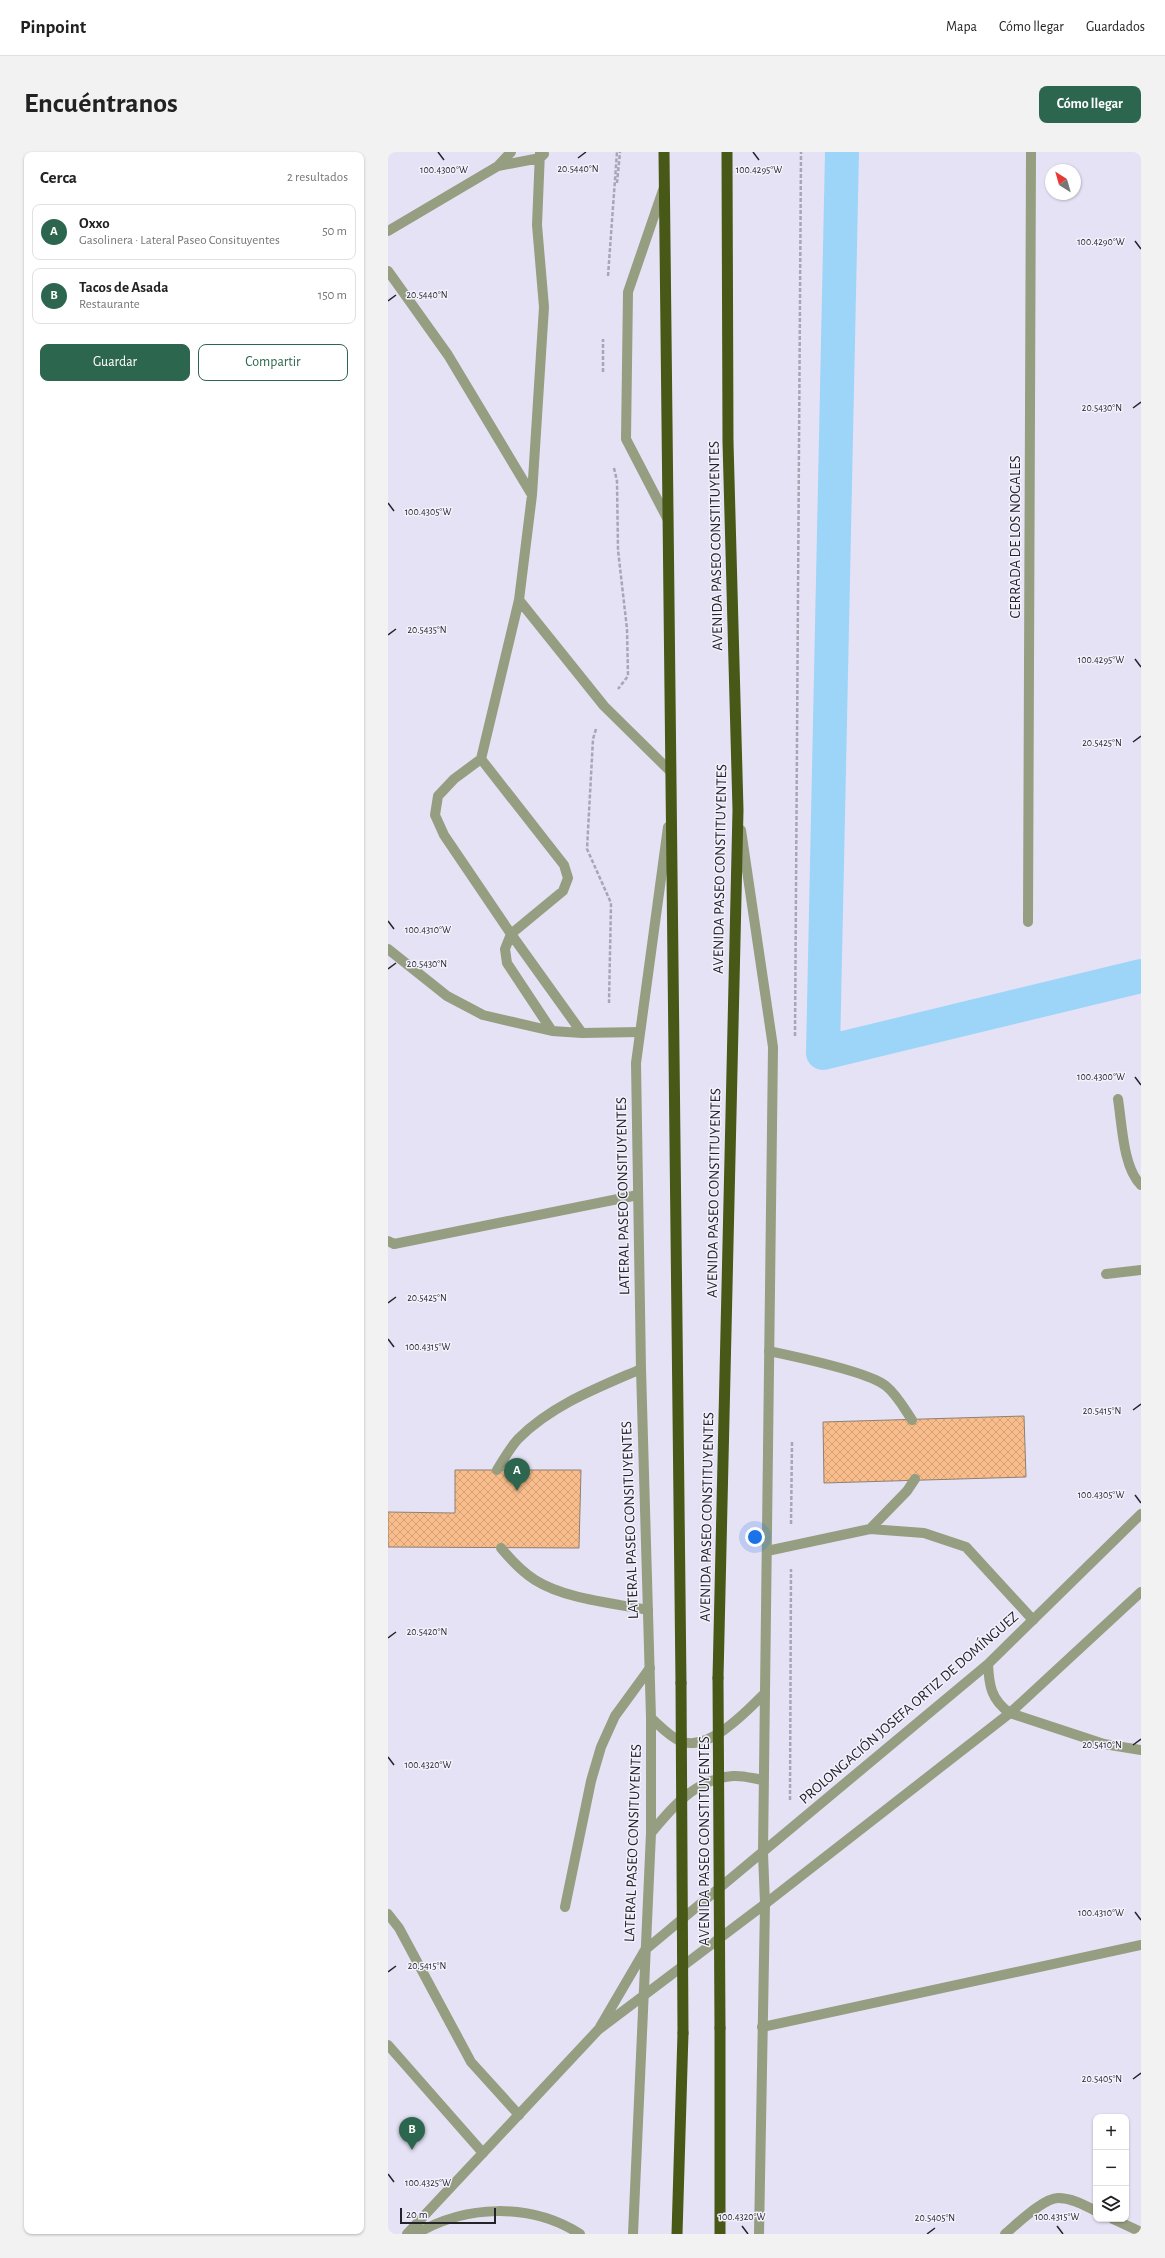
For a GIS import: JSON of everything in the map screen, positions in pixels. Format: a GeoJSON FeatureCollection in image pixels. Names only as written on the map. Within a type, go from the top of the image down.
{"type":"FeatureCollection","features":[{"type":"Feature","properties":{"kind":"highway","name":"AVENIDA PASEO CONSTITUYENTES"},"geometry":{"type":"LineString","coordinates":[[664,152],[684,2033],[677,2234]]}},
{"type":"Feature","properties":{"kind":"highway","name":"AVENIDA PASEO CONSTITUYENTES"},"geometry":{"type":"LineString","coordinates":[[720,2234],[718,1678],[738,810],[728,442],[727,152]]}},
{"type":"Feature","properties":{"kind":"street"},"geometry":{"type":"LineString","coordinates":[[498,166],[511,152]]}},
{"type":"Feature","properties":{"kind":"street","name":"CERRADA DE LOS NOGALES"},"geometry":{"type":"LineString","coordinates":[[1028,922],[1031,152]]}},
{"type":"Feature","properties":{"kind":"street"},"geometry":{"type":"LineString","coordinates":[[388,231],[498,166],[542,154],[537,225],[544,307],[532,495],[519,600],[481,759],[454,779],[438,796],[435,815],[444,835],[511,934],[582,1034]]}},
{"type":"Feature","properties":{"kind":"street"},"geometry":{"type":"LineString","coordinates":[[664,189],[628,292],[626,439],[667,518]]}},
{"type":"Feature","properties":{"kind":"street"},"geometry":{"type":"LineString","coordinates":[[388,271],[448,355],[532,495]]}},
{"type":"Feature","properties":{"kind":"street"},"geometry":{"type":"LineString","coordinates":[[519,600],[604,706],[670,771]]}},
{"type":"Feature","properties":{"kind":"street"},"geometry":{"type":"LineString","coordinates":[[481,759],[564,866],[568,878],[562,891],[511,934],[505,949],[507,964],[552,1031]]}},
{"type":"Feature","properties":{"kind":"street","name":"LATERAL PASEO CONSITUYENTES"},"geometry":{"type":"LineString","coordinates":[[633,2234],[651,1833],[651,1718],[641,1369],[636,1063],[671,808]]}},
{"type":"Feature","properties":{"kind":"street"},"geometry":{"type":"LineString","coordinates":[[738,810],[772,1047],[763,1853],[765,1904],[759,2234]]}},
{"type":"Feature","properties":{"kind":"street"},"geometry":{"type":"LineString","coordinates":[[388,949],[447,996],[483,1015],[552,1031],[582,1034],[640,1032]]}},
{"type":"Feature","properties":{"kind":"street"},"geometry":{"type":"LineString","coordinates":[[1118,1099],[1128,1161],[1137,1182],[1141,1186]]}},
{"type":"Feature","properties":{"kind":"street"},"geometry":{"type":"LineString","coordinates":[[388,1241],[394,1244],[638,1194]]}},
{"type":"Feature","properties":{"kind":"street"},"geometry":{"type":"LineString","coordinates":[[1106,1274],[1141,1270]]}},
{"type":"Feature","properties":{"kind":"street"},"geometry":{"type":"LineString","coordinates":[[769,1351],[861,1375],[885,1385],[900,1401],[912,1420]]}},
{"type":"Feature","properties":{"kind":"street"},"geometry":{"type":"LineString","coordinates":[[497,1470],[517,1440],[545,1416],[583,1394],[641,1369]]}},
{"type":"Feature","properties":{"kind":"street"},"geometry":{"type":"LineString","coordinates":[[870,1529],[907,1491],[915,1479]]}},
{"type":"Feature","properties":{"kind":"street","name":"PROLONGACIÓN JOSEFA ORTIZ DE DOMÍNGUEZ"},"geometry":{"type":"LineString","coordinates":[[645,1950],[790,1831],[988,1664],[1141,1514]]}},
{"type":"Feature","properties":{"kind":"street"},"geometry":{"type":"LineString","coordinates":[[767,1551],[870,1529],[924,1533],[966,1547],[1033,1620]]}},
{"type":"Feature","properties":{"kind":"street"},"geometry":{"type":"LineString","coordinates":[[501,1548],[515,1564],[535,1580],[571,1594],[648,1610]]}},
{"type":"Feature","properties":{"kind":"street"},"geometry":{"type":"LineString","coordinates":[[407,2234],[598,2030],[644,1997],[765,1904],[1010,1713],[1141,1592]]}},
{"type":"Feature","properties":{"kind":"street"},"geometry":{"type":"LineString","coordinates":[[988,1664],[989,1685],[993,1696],[1000,1706],[1010,1713],[1104,1744],[1141,1750]]}},
{"type":"Feature","properties":{"kind":"street"},"geometry":{"type":"LineString","coordinates":[[566,1907],[591,1781],[601,1747],[615,1716],[650,1668]]}},
{"type":"Feature","properties":{"kind":"street"},"geometry":{"type":"LineString","coordinates":[[651,1718],[681,1742],[694,1743],[706,1739],[727,1728],[745,1714],[765,1693]]}},
{"type":"Feature","properties":{"kind":"street"},"geometry":{"type":"LineString","coordinates":[[651,1833],[674,1804],[705,1783],[734,1776],[764,1780]]}},
{"type":"Feature","properties":{"kind":"street"},"geometry":{"type":"LineString","coordinates":[[388,1914],[399,1928],[471,2062],[519,2115]]}},
{"type":"Feature","properties":{"kind":"street"},"geometry":{"type":"LineString","coordinates":[[762,2027],[1141,1945]]}},
{"type":"Feature","properties":{"kind":"street"},"geometry":{"type":"LineString","coordinates":[[598,2030],[645,1950]]}},
{"type":"Feature","properties":{"kind":"street"},"geometry":{"type":"LineString","coordinates":[[388,2045],[483,2153]]}},
{"type":"Feature","properties":{"kind":"street"},"geometry":{"type":"LineString","coordinates":[[1005,2234],[1038,2207],[1057,2198],[1075,2201],[1093,2210]]}},
{"type":"Feature","properties":{"kind":"street"},"geometry":{"type":"LineString","coordinates":[[416,2234],[452,2217],[478,2212],[504,2211],[529,2214],[553,2221],[580,2234]]}},
{"type":"Feature","properties":{"kind":"street"},"geometry":{"type":"LineString","coordinates":[[1119,2222],[1141,2232]]}},
{"type":"Feature","properties":{"kind":"path"},"geometry":{"type":"LineString","coordinates":[[608,280],[617,152]]}},
{"type":"Feature","properties":{"kind":"path"},"geometry":{"type":"LineString","coordinates":[[613,218],[620,152]]}},
{"type":"Feature","properties":{"kind":"path"},"geometry":{"type":"LineString","coordinates":[[795,1037],[801,152]]}},
{"type":"Feature","properties":{"kind":"path"},"geometry":{"type":"LineString","coordinates":[[603,373],[604,334]]}},
{"type":"Feature","properties":{"kind":"path"},"geometry":{"type":"LineString","coordinates":[[609,1003],[610,903],[587,849],[593,739],[604,706],[628,676],[627,629],[618,550],[617,481],[614,466]]}},
{"type":"Feature","properties":{"kind":"path"},"geometry":{"type":"LineString","coordinates":[[790,1831],[792,1435]]}},
{"type":"Feature","properties":{"kind":"building"},"geometry":{"type":"Polygon","coordinates":[[[1024,1416],[1026,1477],[824,1483],[823,1422],[1024,1416]]]}},
{"type":"Feature","properties":{"kind":"building"},"geometry":{"type":"Polygon","coordinates":[[[455,1470],[581,1470],[579,1548],[388,1547],[388,1512],[455,1513],[455,1470]]]}},
{"type":"Feature","properties":{"kind":"waterway"},"geometry":{"type":"LineString","coordinates":[[842,152],[823,1053],[1141,976]]}},
{"type":"Feature","properties":{"kind":"place","name":"Oxxo"},"geometry":{"type":"Point","coordinates":[517,1491]}},
{"type":"Feature","properties":{"kind":"place","name":"Tacos de Asada"},"geometry":{"type":"Point","coordinates":[412,2150]}}]}
